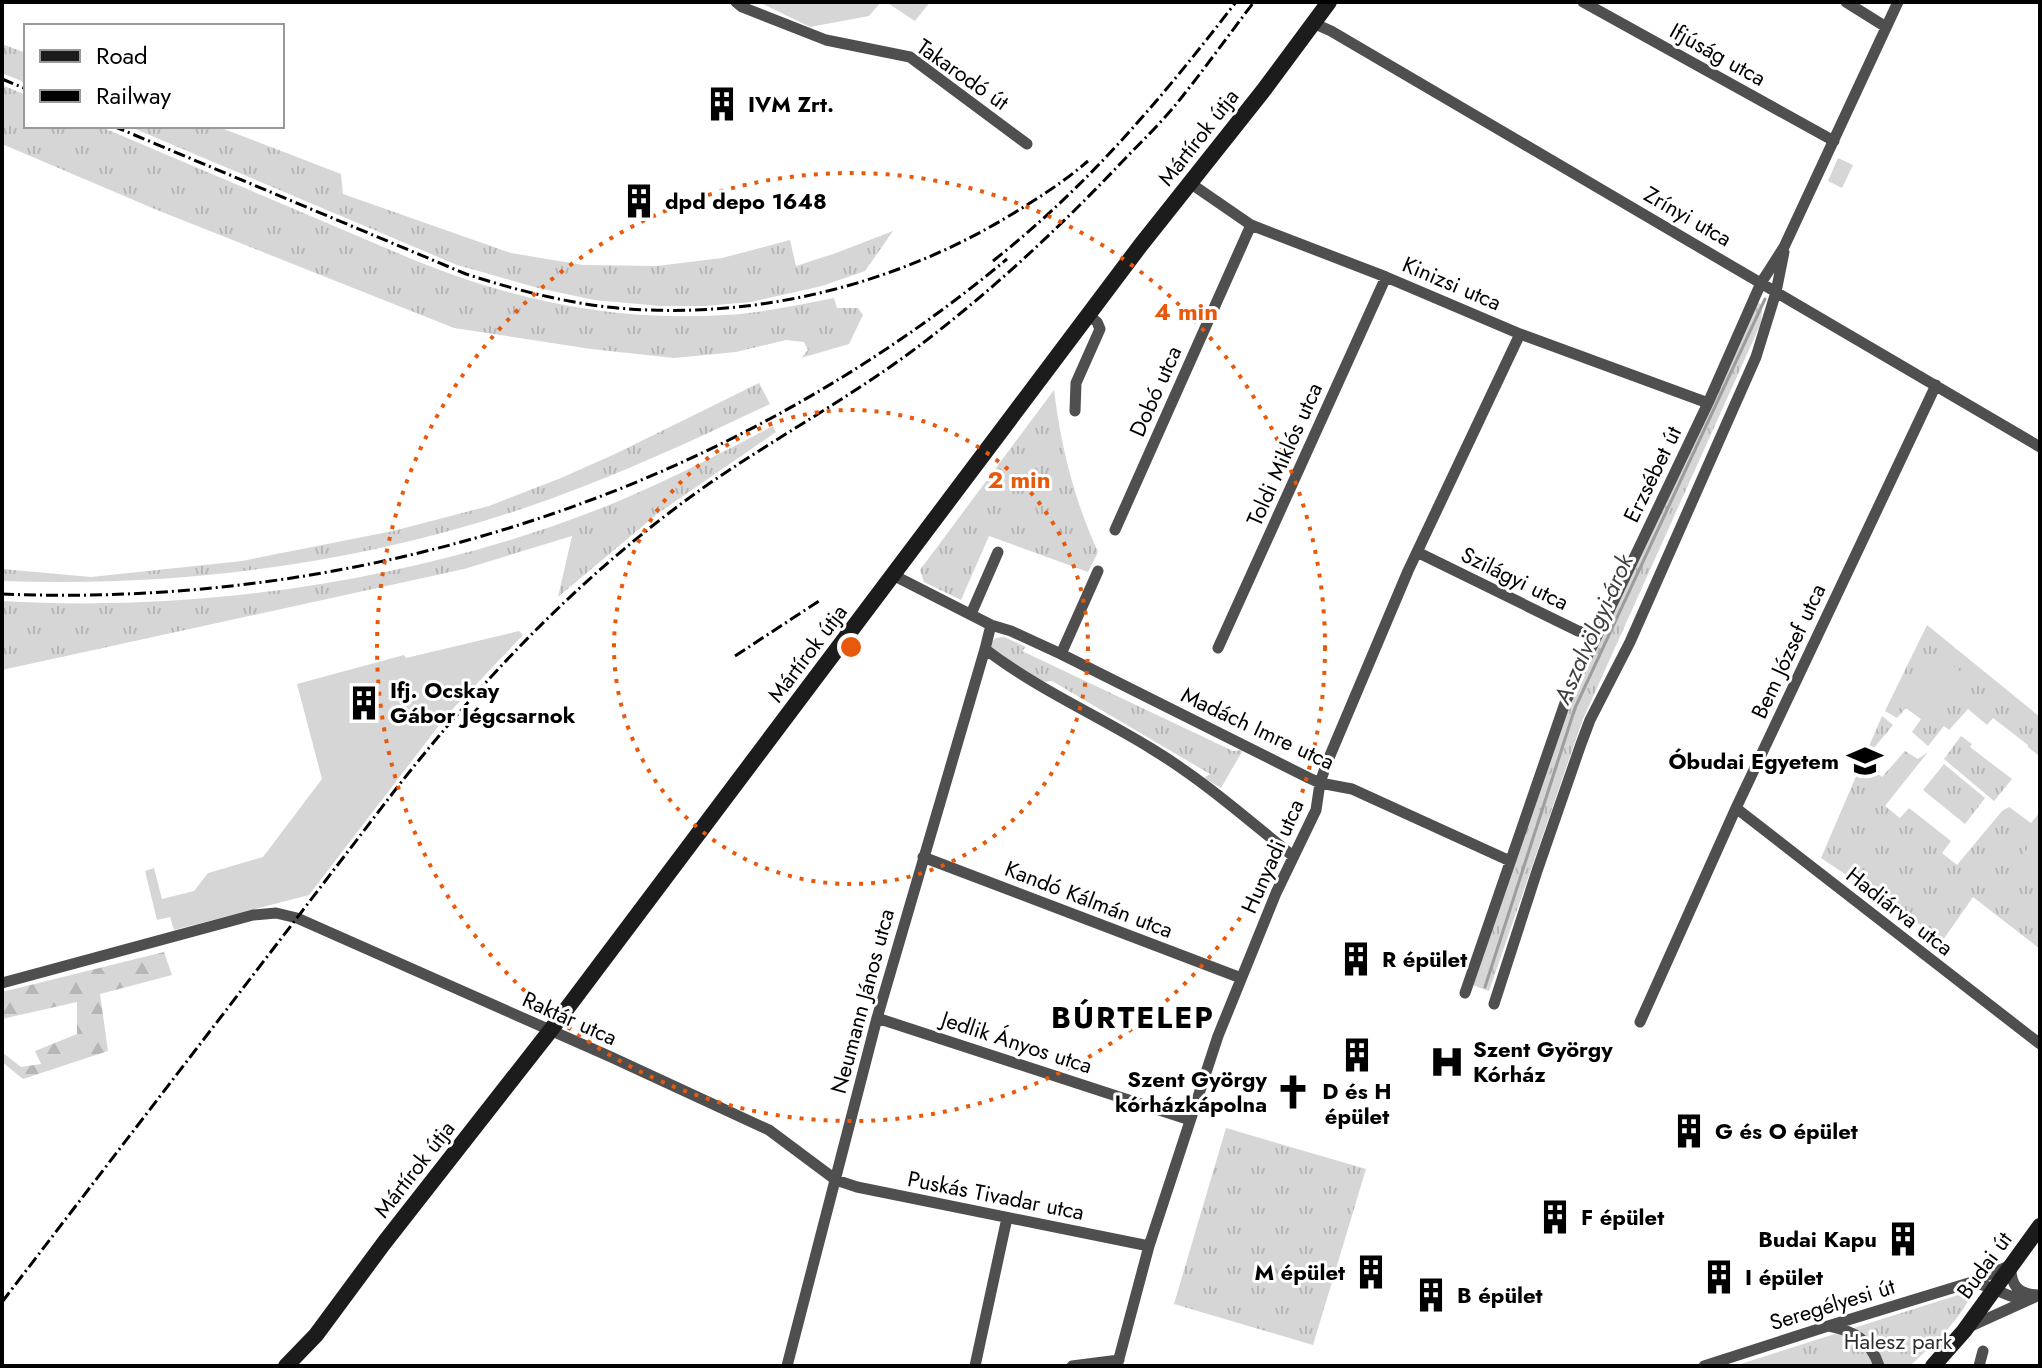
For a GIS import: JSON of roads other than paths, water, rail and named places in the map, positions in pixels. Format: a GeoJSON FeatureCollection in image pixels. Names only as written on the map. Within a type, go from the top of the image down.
{"type":"FeatureCollection","features":[{"type":"Feature","properties":{"kind":"street","name":"Takarodó út"},"geometry":{"type":"LineString","coordinates":[[736,2],[826,40],[910,57],[1027,144]]}},
{"type":"Feature","properties":{"kind":"street","name":"Mártírok útja"},"geometry":{"type":"LineString","coordinates":[[286,1366],[316,1335],[550,1031],[1140,246],[1329,2]]}},
{"type":"Feature","properties":{"kind":"street","name":"Ifjúság utca"},"geometry":{"type":"LineString","coordinates":[[1583,2],[1834,141]]}},
{"type":"Feature","properties":{"kind":"street"},"geometry":{"type":"LineString","coordinates":[[1846,2],[1886,27]]}},
{"type":"Feature","properties":{"kind":"street","name":"Erzsébet út"},"geometry":{"type":"LineString","coordinates":[[1465,993],[1559,717],[1708,403],[1761,283],[1784,247],[1898,2]]}},
{"type":"Feature","properties":{"kind":"street","name":"Zrínyi utca"},"geometry":{"type":"LineString","coordinates":[[1313,23],[2040,447]]}},
{"type":"Feature","properties":{"kind":"street","name":"Kinizsi utca"},"geometry":{"type":"LineString","coordinates":[[1190,183],[1251,225],[1386,277],[1520,334],[1708,403]]}},
{"type":"Feature","properties":{"kind":"street","name":"Dobó utca"},"geometry":{"type":"LineString","coordinates":[[1115,530],[1251,225]]}},
{"type":"Feature","properties":{"kind":"street","name":"Erzsébet út"},"geometry":{"type":"LineString","coordinates":[[1494,1004],[1590,720],[1630,642],[1752,366],[1776,292],[1784,247]]}},
{"type":"Feature","properties":{"kind":"street","name":"Toldi Miklós utca"},"geometry":{"type":"LineString","coordinates":[[1218,648],[1386,277]]}},
{"type":"Feature","properties":{"kind":"street"},"geometry":{"type":"LineString","coordinates":[[1075,411],[1076,383],[1100,329],[1088,315]]}},
{"type":"Feature","properties":{"kind":"street","name":"Hunyadi utca"},"geometry":{"type":"LineString","coordinates":[[1118,1363],[1149,1246],[1218,1036],[1293,856],[1316,810],[1320,783],[1362,678],[1417,552],[1520,334]]}},
{"type":"Feature","properties":{"kind":"street","name":"Bem József utca"},"geometry":{"type":"LineString","coordinates":[[1640,1022],[1736,808],[1936,385]]}},
{"type":"Feature","properties":{"kind":"street"},"geometry":{"type":"LineString","coordinates":[[971,614],[998,552]]}},
{"type":"Feature","properties":{"kind":"street","name":"Szilágyi utca"},"geometry":{"type":"LineString","coordinates":[[1417,552],[1578,631],[1597,634]]}},
{"type":"Feature","properties":{"kind":"street"},"geometry":{"type":"LineString","coordinates":[[1061,654],[1098,571]]}},
{"type":"Feature","properties":{"kind":"street","name":"Madách Imre utca"},"geometry":{"type":"LineString","coordinates":[[893,575],[991,625],[1061,654],[1320,783],[1352,789],[1510,861]]}},
{"type":"Feature","properties":{"kind":"street"},"geometry":{"type":"LineString","coordinates":[[991,625],[985,649],[1037,685],[1154,750],[1227,802],[1293,856]]}},
{"type":"Feature","properties":{"kind":"street","name":"Neumann János utca"},"geometry":{"type":"LineString","coordinates":[[787,1366],[877,1018],[985,649]]}},
{"type":"Feature","properties":{"kind":"street","name":"Hadiárva utca"},"geometry":{"type":"LineString","coordinates":[[1736,808],[2040,1044]]}},
{"type":"Feature","properties":{"kind":"street","name":"Kandó Kálmán utca"},"geometry":{"type":"LineString","coordinates":[[923,857],[1241,978]]}},
{"type":"Feature","properties":{"kind":"street","name":"Raktár utca"},"geometry":{"type":"LineString","coordinates":[[2,983],[253,915],[276,913],[297,918],[769,1130],[836,1180]]}},
{"type":"Feature","properties":{"kind":"street","name":"Jedlik Ányos utca"},"geometry":{"type":"LineString","coordinates":[[877,1018],[1190,1120]]}},
{"type":"Feature","properties":{"kind":"street","name":"Puskás Tivadar utca"},"geometry":{"type":"LineString","coordinates":[[836,1180],[857,1187],[1149,1246]]}},
{"type":"Feature","properties":{"kind":"street"},"geometry":{"type":"LineString","coordinates":[[975,1366],[1007,1218]]}},
{"type":"Feature","properties":{"kind":"street","name":"Budai út"},"geometry":{"type":"LineString","coordinates":[[1933,1366],[1964,1331],[2040,1226]]}},
{"type":"Feature","properties":{"kind":"street"},"geometry":{"type":"LineString","coordinates":[[2011,1265],[2011,1276],[2016,1287],[2024,1294],[2039,1295]]}},
{"type":"Feature","properties":{"kind":"street","name":"Seregélyesi út"},"geometry":{"type":"LineString","coordinates":[[1704,1366],[1972,1282],[2011,1265]]}},
{"type":"Feature","properties":{"kind":"street"},"geometry":{"type":"LineString","coordinates":[[1972,1282],[2013,1298],[2039,1295]]}},
{"type":"Feature","properties":{"kind":"street"},"geometry":{"type":"LineString","coordinates":[[1964,1331],[2039,1295]]}},
{"type":"Feature","properties":{"kind":"street"},"geometry":{"type":"LineString","coordinates":[[1828,1326],[1861,1338],[1873,1350],[1879,1366]]}},
{"type":"Feature","properties":{"kind":"street"},"geometry":{"type":"LineString","coordinates":[[1979,1366],[1983,1351]]}},
{"type":"Feature","properties":{"kind":"street"},"geometry":{"type":"LineString","coordinates":[[1072,1366],[1118,1363]]}},
{"type":"Feature","properties":{"kind":"waterway","name":"Aszalvölgyi-árok"},"geometry":{"type":"LineString","coordinates":[[1485,987],[1575,708],[1765,299]]}},
{"type":"Feature","properties":{"kind":"railway"},"geometry":{"type":"LineString","coordinates":[[993,261],[1093,171],[1180,72],[1236,2]]}},
{"type":"Feature","properties":{"kind":"railway"},"geometry":{"type":"LineString","coordinates":[[2,1302],[399,785],[506,661],[583,585],[666,515],[905,356],[1005,275],[1075,210],[1167,115],[1254,2]]}},
{"type":"Feature","properties":{"kind":"railway"},"geometry":{"type":"LineString","coordinates":[[2,79],[24,88]]}},
{"type":"Feature","properties":{"kind":"railway"},"geometry":{"type":"LineString","coordinates":[[118,128],[466,274],[571,301],[660,310],[713,309],[766,303],[869,279],[968,239],[1033,201],[1088,161]]}},
{"type":"Feature","properties":{"kind":"railway"},"geometry":{"type":"LineString","coordinates":[[2,594],[138,593],[273,581],[406,556],[536,520],[662,471],[783,412],[898,341],[1007,259]]}},
{"type":"Feature","properties":{"kind":"railway"},"geometry":{"type":"LineString","coordinates":[[735,656],[819,601]]}},
{"type":"Feature","properties":{"kind":"place","name":"IVM Zrt."},"geometry":{"type":"Point","coordinates":[722,104]}},
{"type":"Feature","properties":{"kind":"place","name":"dpd depo 1648"},"geometry":{"type":"Point","coordinates":[639,201]}},
{"type":"Feature","properties":{"kind":"place","name":"Ifj. Ocskay Gábor Jégcsarnok"},"geometry":{"type":"Point","coordinates":[364,703]}},
{"type":"Feature","properties":{"kind":"place","name":"Óbudai Egyetem"},"geometry":{"type":"Point","coordinates":[1865,761]}},
{"type":"Feature","properties":{"kind":"place","name":"R épület"},"geometry":{"type":"Point","coordinates":[1356,959]}},
{"type":"Feature","properties":{"kind":"place","name":"D és H épület"},"geometry":{"type":"Point","coordinates":[1357,1055]}},
{"type":"Feature","properties":{"kind":"place","name":"Szent György Kórház"},"geometry":{"type":"Point","coordinates":[1447,1062]}},
{"type":"Feature","properties":{"kind":"place","name":"Szent György kórházkápolna"},"geometry":{"type":"Point","coordinates":[1293,1092]}},
{"type":"Feature","properties":{"kind":"place","name":"G és O épület"},"geometry":{"type":"Point","coordinates":[1689,1131]}},
{"type":"Feature","properties":{"kind":"place","name":"F épület"},"geometry":{"type":"Point","coordinates":[1555,1217]}},
{"type":"Feature","properties":{"kind":"place","name":"Budai Kapu"},"geometry":{"type":"Point","coordinates":[1903,1239]}},
{"type":"Feature","properties":{"kind":"place","name":"M épület"},"geometry":{"type":"Point","coordinates":[1371,1272]}},
{"type":"Feature","properties":{"kind":"place","name":"I épület"},"geometry":{"type":"Point","coordinates":[1719,1277]}},
{"type":"Feature","properties":{"kind":"place","name":"B épület"},"geometry":{"type":"Point","coordinates":[1431,1295]}},
{"type":"Feature","properties":{"kind":"district","name":"BÚRTELEP"},"geometry":{"type":"Point","coordinates":[1133,1017]}},
{"type":"Feature","properties":{"kind":"park label","name":"Halesz park"},"geometry":{"type":"Point","coordinates":[1898,1341]}}]}
